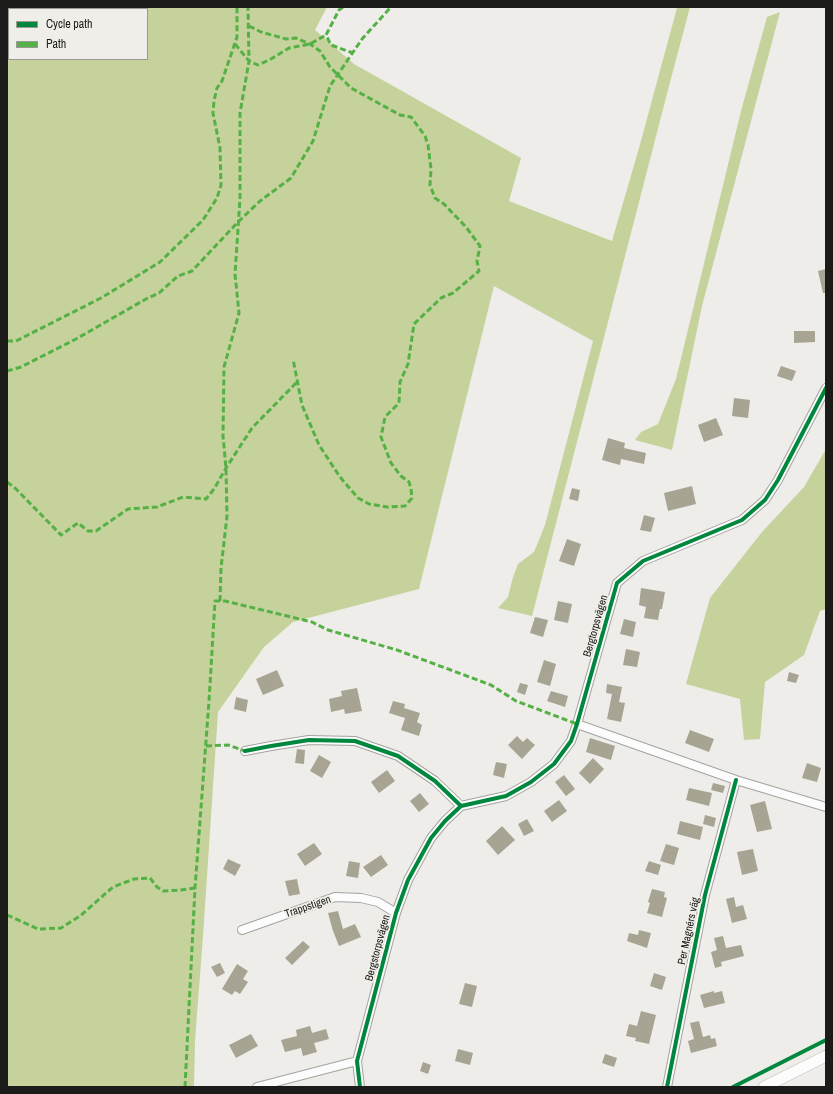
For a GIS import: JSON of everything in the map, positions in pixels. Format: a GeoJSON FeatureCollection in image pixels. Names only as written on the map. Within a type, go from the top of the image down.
{"type":"FeatureCollection","features":[{"type":"Feature","properties":{"kind":"street","name":"Bergtorpsvägen"},"geometry":{"type":"LineString","coordinates":[[461,806],[506,796],[531,782],[554,764],[571,741],[577,724],[617,583],[643,561],[742,520],[765,500],[778,480],[826,388]]}},
{"type":"Feature","properties":{"kind":"street"},"geometry":{"type":"LineString","coordinates":[[577,724],[736,780],[826,807]]}},
{"type":"Feature","properties":{"kind":"street"},"geometry":{"type":"LineString","coordinates":[[245,751],[309,740],[355,741],[398,756],[435,781],[461,806]]}},
{"type":"Feature","properties":{"kind":"street","name":"Per Magnérs väg"},"geometry":{"type":"LineString","coordinates":[[667,1087],[705,895],[736,780]]}},
{"type":"Feature","properties":{"kind":"street","name":"Bergstorpsvägen"},"geometry":{"type":"LineString","coordinates":[[360,1087],[357,1061],[396,913],[408,880],[431,838],[445,821],[461,806]]}},
{"type":"Feature","properties":{"kind":"street","name":"Trappstigen"},"geometry":{"type":"LineString","coordinates":[[242,930],[335,897],[361,898],[378,902],[396,913]]}},
{"type":"Feature","properties":{"kind":"street"},"geometry":{"type":"LineString","coordinates":[[764,1087],[826,1056]]}},
{"type":"Feature","properties":{"kind":"street"},"geometry":{"type":"LineString","coordinates":[[257,1087],[357,1061]]}},
{"type":"Feature","properties":{"kind":"green space"},"geometry":{"type":"Polygon","coordinates":[[[7,7],[327,7],[315,30],[354,64],[521,158],[509,201],[612,241],[677,8],[690,7],[532,616],[498,608],[508,597],[518,564],[534,552],[545,525],[593,341],[494,286],[419,589],[293,622],[264,647],[218,712],[195,1041],[194,1087],[7,1087],[7,7]]]}},
{"type":"Feature","properties":{"kind":"green space"},"geometry":{"type":"Polygon","coordinates":[[[780,12],[702,306],[672,450],[635,440],[641,432],[658,424],[676,379],[741,111],[767,17],[780,12]]]}},
{"type":"Feature","properties":{"kind":"green space"},"geometry":{"type":"Polygon","coordinates":[[[826,449],[826,609],[820,611],[804,655],[765,682],[760,739],[744,740],[740,699],[686,684],[710,598],[762,532],[804,487],[826,449]]]}},
{"type":"Feature","properties":{"kind":"building"},"geometry":{"type":"Polygon","coordinates":[[[826,269],[826,293],[823,293],[818,271],[826,269]]]}},
{"type":"Feature","properties":{"kind":"building"},"geometry":{"type":"Polygon","coordinates":[[[794,331],[815,331],[815,342],[794,343],[794,331]]]}},
{"type":"Feature","properties":{"kind":"building"},"geometry":{"type":"Polygon","coordinates":[[[781,366],[796,371],[792,381],[777,376],[781,366]]]}},
{"type":"Feature","properties":{"kind":"building"},"geometry":{"type":"Polygon","coordinates":[[[734,398],[750,400],[748,418],[732,416],[734,398]]]}},
{"type":"Feature","properties":{"kind":"building"},"geometry":{"type":"Polygon","coordinates":[[[716,418],[723,435],[704,442],[698,425],[716,418]]]}},
{"type":"Feature","properties":{"kind":"building"},"geometry":{"type":"Polygon","coordinates":[[[608,438],[625,443],[624,448],[646,453],[644,464],[621,459],[620,465],[602,460],[608,438]]]}},
{"type":"Feature","properties":{"kind":"building"},"geometry":{"type":"Polygon","coordinates":[[[692,486],[696,504],[668,511],[664,493],[692,486]]]}},
{"type":"Feature","properties":{"kind":"building"},"geometry":{"type":"Polygon","coordinates":[[[572,488],[580,490],[578,501],[569,499],[572,488]]]}},
{"type":"Feature","properties":{"kind":"building"},"geometry":{"type":"Polygon","coordinates":[[[644,515],[655,518],[651,532],[640,530],[644,515]]]}},
{"type":"Feature","properties":{"kind":"building"},"geometry":{"type":"Polygon","coordinates":[[[567,539],[581,544],[574,566],[559,561],[567,539]]]}},
{"type":"Feature","properties":{"kind":"building"},"geometry":{"type":"Polygon","coordinates":[[[641,588],[665,592],[662,609],[660,609],[658,620],[644,618],[646,607],[639,605],[641,588]]]}},
{"type":"Feature","properties":{"kind":"building"},"geometry":{"type":"Polygon","coordinates":[[[558,601],[572,604],[568,623],[554,620],[558,601]]]}},
{"type":"Feature","properties":{"kind":"building"},"geometry":{"type":"Polygon","coordinates":[[[535,617],[548,620],[543,637],[530,633],[535,617]]]}},
{"type":"Feature","properties":{"kind":"building"},"geometry":{"type":"Polygon","coordinates":[[[624,619],[636,622],[633,637],[620,634],[624,619]]]}},
{"type":"Feature","properties":{"kind":"building"},"geometry":{"type":"Polygon","coordinates":[[[626,649],[640,652],[637,667],[623,665],[626,649]]]}},
{"type":"Feature","properties":{"kind":"building"},"geometry":{"type":"Polygon","coordinates":[[[544,660],[556,664],[550,686],[537,682],[544,660]]]}},
{"type":"Feature","properties":{"kind":"building"},"geometry":{"type":"Polygon","coordinates":[[[277,670],[284,686],[263,695],[256,679],[277,670]]]}},
{"type":"Feature","properties":{"kind":"building"},"geometry":{"type":"Polygon","coordinates":[[[789,672],[799,675],[796,683],[787,681],[789,672]]]}},
{"type":"Feature","properties":{"kind":"building"},"geometry":{"type":"Polygon","coordinates":[[[520,683],[528,685],[525,695],[517,692],[520,683]]]}},
{"type":"Feature","properties":{"kind":"building"},"geometry":{"type":"Polygon","coordinates":[[[607,684],[622,687],[619,702],[625,703],[621,722],[607,719],[612,694],[606,693],[607,684]]]}},
{"type":"Feature","properties":{"kind":"building"},"geometry":{"type":"Polygon","coordinates":[[[357,688],[362,711],[345,714],[344,709],[331,712],[329,699],[342,696],[341,691],[357,688]]]}},
{"type":"Feature","properties":{"kind":"building"},"geometry":{"type":"Polygon","coordinates":[[[551,691],[568,696],[565,707],[547,701],[551,691]]]}},
{"type":"Feature","properties":{"kind":"building"},"geometry":{"type":"Polygon","coordinates":[[[236,697],[248,700],[246,712],[234,709],[236,697]]]}},
{"type":"Feature","properties":{"kind":"building"},"geometry":{"type":"Polygon","coordinates":[[[393,701],[405,704],[404,708],[420,713],[417,722],[422,725],[419,736],[401,730],[405,718],[389,713],[393,701]]]}},
{"type":"Feature","properties":{"kind":"building"},"geometry":{"type":"Polygon","coordinates":[[[690,730],[714,739],[709,752],[685,743],[690,730]]]}},
{"type":"Feature","properties":{"kind":"building"},"geometry":{"type":"Polygon","coordinates":[[[517,736],[523,742],[527,738],[535,745],[522,759],[508,745],[517,736]]]}},
{"type":"Feature","properties":{"kind":"building"},"geometry":{"type":"Polygon","coordinates":[[[590,738],[615,746],[611,760],[586,752],[590,738]]]}},
{"type":"Feature","properties":{"kind":"building"},"geometry":{"type":"Polygon","coordinates":[[[297,749],[305,750],[304,764],[295,763],[297,749]]]}},
{"type":"Feature","properties":{"kind":"building"},"geometry":{"type":"Polygon","coordinates":[[[319,755],[331,762],[322,778],[310,771],[319,755]]]}},
{"type":"Feature","properties":{"kind":"building"},"geometry":{"type":"Polygon","coordinates":[[[593,758],[604,769],[590,784],[579,773],[593,758]]]}},
{"type":"Feature","properties":{"kind":"building"},"geometry":{"type":"Polygon","coordinates":[[[496,762],[507,764],[504,778],[493,775],[496,762]]]}},
{"type":"Feature","properties":{"kind":"building"},"geometry":{"type":"Polygon","coordinates":[[[807,763],[821,768],[817,782],[802,778],[807,763]]]}},
{"type":"Feature","properties":{"kind":"building"},"geometry":{"type":"Polygon","coordinates":[[[387,770],[395,781],[379,793],[371,782],[387,770]]]}},
{"type":"Feature","properties":{"kind":"building"},"geometry":{"type":"Polygon","coordinates":[[[564,775],[575,789],[566,796],[555,782],[564,775]]]}},
{"type":"Feature","properties":{"kind":"building"},"geometry":{"type":"Polygon","coordinates":[[[713,783],[725,786],[723,793],[711,790],[713,783]]]}},
{"type":"Feature","properties":{"kind":"building"},"geometry":{"type":"Polygon","coordinates":[[[689,788],[712,793],[709,806],[686,800],[689,788]]]}},
{"type":"Feature","properties":{"kind":"building"},"geometry":{"type":"Polygon","coordinates":[[[420,793],[429,804],[419,812],[410,801],[420,793]]]}},
{"type":"Feature","properties":{"kind":"building"},"geometry":{"type":"Polygon","coordinates":[[[559,800],[567,811],[552,822],[544,811],[559,800]]]}},
{"type":"Feature","properties":{"kind":"building"},"geometry":{"type":"Polygon","coordinates":[[[765,801],[772,829],[757,832],[750,805],[765,801]]]}},
{"type":"Feature","properties":{"kind":"building"},"geometry":{"type":"Polygon","coordinates":[[[705,815],[716,818],[714,827],[703,824],[705,815]]]}},
{"type":"Feature","properties":{"kind":"building"},"geometry":{"type":"Polygon","coordinates":[[[527,819],[534,831],[524,836],[518,824],[527,819]]]}},
{"type":"Feature","properties":{"kind":"building"},"geometry":{"type":"Polygon","coordinates":[[[680,821],[703,827],[700,840],[677,834],[680,821]]]}},
{"type":"Feature","properties":{"kind":"building"},"geometry":{"type":"Polygon","coordinates":[[[502,826],[515,840],[498,855],[486,841],[502,826]]]}},
{"type":"Feature","properties":{"kind":"building"},"geometry":{"type":"Polygon","coordinates":[[[314,843],[322,854],[305,866],[297,854],[314,843]]]}},
{"type":"Feature","properties":{"kind":"building"},"geometry":{"type":"Polygon","coordinates":[[[666,844],[679,848],[674,865],[660,861],[666,844]]]}},
{"type":"Feature","properties":{"kind":"building"},"geometry":{"type":"Polygon","coordinates":[[[753,849],[758,871],[742,875],[737,852],[753,849]]]}},
{"type":"Feature","properties":{"kind":"building"},"geometry":{"type":"Polygon","coordinates":[[[381,855],[388,865],[371,877],[363,867],[381,855]]]}},
{"type":"Feature","properties":{"kind":"building"},"geometry":{"type":"Polygon","coordinates":[[[228,859],[241,865],[235,876],[223,869],[228,859]]]}},
{"type":"Feature","properties":{"kind":"building"},"geometry":{"type":"Polygon","coordinates":[[[349,861],[360,863],[358,878],[346,876],[349,861]]]}},
{"type":"Feature","properties":{"kind":"building"},"geometry":{"type":"Polygon","coordinates":[[[649,861],[661,865],[658,875],[645,871],[649,861]]]}},
{"type":"Feature","properties":{"kind":"building"},"geometry":{"type":"Polygon","coordinates":[[[297,879],[300,894],[289,896],[285,881],[297,879]]]}},
{"type":"Feature","properties":{"kind":"building"},"geometry":{"type":"Polygon","coordinates":[[[652,889],[665,892],[664,897],[667,898],[662,917],[647,913],[650,903],[648,902],[652,889]]]}},
{"type":"Feature","properties":{"kind":"building"},"geometry":{"type":"Polygon","coordinates":[[[734,897],[736,907],[743,905],[747,919],[732,923],[726,899],[734,897]]]}},
{"type":"Feature","properties":{"kind":"building"},"geometry":{"type":"Polygon","coordinates":[[[338,911],[343,929],[355,924],[361,937],[339,946],[328,913],[338,911]]]}},
{"type":"Feature","properties":{"kind":"building"},"geometry":{"type":"Polygon","coordinates":[[[639,930],[651,933],[647,948],[627,941],[629,933],[638,935],[639,930]]]}},
{"type":"Feature","properties":{"kind":"building"},"geometry":{"type":"Polygon","coordinates":[[[723,936],[726,948],[741,945],[744,956],[721,962],[722,966],[715,968],[711,952],[717,950],[714,938],[723,936]]]}},
{"type":"Feature","properties":{"kind":"building"},"geometry":{"type":"Polygon","coordinates":[[[303,941],[310,947],[292,965],[285,958],[303,941]]]}},
{"type":"Feature","properties":{"kind":"building"},"geometry":{"type":"Polygon","coordinates":[[[220,963],[225,973],[217,977],[211,967],[220,963]]]}},
{"type":"Feature","properties":{"kind":"building"},"geometry":{"type":"Polygon","coordinates":[[[237,964],[248,971],[243,979],[248,982],[240,994],[235,991],[232,995],[222,989],[237,964]]]}},
{"type":"Feature","properties":{"kind":"building"},"geometry":{"type":"Polygon","coordinates":[[[654,973],[666,977],[662,990],[650,986],[654,973]]]}},
{"type":"Feature","properties":{"kind":"building"},"geometry":{"type":"Polygon","coordinates":[[[465,983],[477,986],[472,1007],[459,1004],[465,983]]]}},
{"type":"Feature","properties":{"kind":"building"},"geometry":{"type":"Polygon","coordinates":[[[714,991],[714,993],[722,991],[725,1003],[704,1008],[700,995],[714,991]]]}},
{"type":"Feature","properties":{"kind":"building"},"geometry":{"type":"Polygon","coordinates":[[[641,1011],[656,1015],[649,1044],[635,1041],[636,1038],[626,1036],[629,1024],[637,1026],[641,1011]]]}},
{"type":"Feature","properties":{"kind":"building"},"geometry":{"type":"Polygon","coordinates":[[[699,1021],[703,1037],[710,1035],[711,1039],[715,1038],[717,1046],[691,1053],[688,1041],[694,1039],[690,1023],[699,1021]]]}},
{"type":"Feature","properties":{"kind":"building"},"geometry":{"type":"Polygon","coordinates":[[[310,1026],[312,1033],[326,1029],[329,1039],[314,1043],[317,1052],[303,1056],[301,1048],[285,1052],[281,1040],[297,1036],[296,1030],[310,1026]]]}},
{"type":"Feature","properties":{"kind":"building"},"geometry":{"type":"Polygon","coordinates":[[[251,1034],[258,1046],[236,1058],[229,1045],[251,1034]]]}},
{"type":"Feature","properties":{"kind":"building"},"geometry":{"type":"Polygon","coordinates":[[[458,1049],[473,1053],[470,1065],[455,1061],[458,1049]]]}},
{"type":"Feature","properties":{"kind":"building"},"geometry":{"type":"Polygon","coordinates":[[[605,1054],[617,1058],[614,1067],[602,1063],[605,1054]]]}},
{"type":"Feature","properties":{"kind":"building"},"geometry":{"type":"Polygon","coordinates":[[[423,1062],[431,1065],[428,1074],[420,1071],[423,1062]]]}},
{"type":"Feature","properties":{"kind":"marked path"},"geometry":{"type":"LineString","coordinates":[[7,341],[16,341],[101,298],[160,262],[203,220],[217,198],[221,185],[220,148],[213,113],[214,101],[217,88],[222,81],[237,37],[237,7]]}},
{"type":"Feature","properties":{"kind":"marked path"},"geometry":{"type":"LineString","coordinates":[[220,601],[221,568],[227,516],[226,468],[223,436],[224,367],[239,313],[235,274],[240,199],[240,113],[249,61],[248,7]]}},
{"type":"Feature","properties":{"kind":"marked path"},"geometry":{"type":"LineString","coordinates":[[343,7],[339,10],[326,35],[331,45],[353,53]]}},
{"type":"Feature","properties":{"kind":"marked path"},"geometry":{"type":"LineString","coordinates":[[7,371],[21,367],[76,339],[159,293],[178,276],[192,271],[260,201],[291,178],[313,141],[330,86],[362,39],[391,7]]}},
{"type":"Feature","properties":{"kind":"marked path"},"geometry":{"type":"LineString","coordinates":[[249,26],[261,32],[286,39],[296,38],[310,44],[320,51],[330,67],[351,88],[400,115],[411,117],[425,136],[428,145],[431,169],[430,185],[435,198],[444,204],[466,227],[480,246],[477,261],[479,271],[453,293],[441,298],[414,324],[408,364],[400,382],[399,403],[385,417],[381,437],[391,463],[401,476],[409,482],[411,489],[412,498],[405,506],[387,507],[369,504],[358,498],[340,477],[319,445],[302,405],[293,359]]}},
{"type":"Feature","properties":{"kind":"marked path"},"geometry":{"type":"LineString","coordinates":[[235,44],[249,61],[258,65],[289,48],[310,44],[326,35]]}},
{"type":"Feature","properties":{"kind":"marked path"},"geometry":{"type":"LineString","coordinates":[[7,482],[16,489],[61,535],[78,523],[88,531],[96,531],[128,509],[157,507],[183,497],[206,499],[214,489],[252,428],[297,382]]}},
{"type":"Feature","properties":{"kind":"marked path"},"geometry":{"type":"LineString","coordinates":[[185,1087],[195,888],[215,601],[225,601],[312,622],[328,630],[397,650],[491,685],[516,701],[577,724]]}},
{"type":"Feature","properties":{"kind":"marked path"},"geometry":{"type":"LineString","coordinates":[[206,746],[228,745],[245,751]]}},
{"type":"Feature","properties":{"kind":"marked path"},"geometry":{"type":"LineString","coordinates":[[7,915],[38,929],[61,928],[80,916],[113,887],[134,879],[150,878],[157,887],[163,891],[195,888]]}},
{"type":"Feature","properties":{"kind":"cycle path"},"geometry":{"type":"LineString","coordinates":[[461,806],[506,796],[531,782],[554,764],[571,741],[577,724],[617,583],[643,561],[742,520],[765,500],[778,480],[826,388]]}},
{"type":"Feature","properties":{"kind":"cycle path"},"geometry":{"type":"LineString","coordinates":[[245,751],[309,740],[355,741],[398,756],[435,781],[461,806]]}},
{"type":"Feature","properties":{"kind":"cycle path"},"geometry":{"type":"LineString","coordinates":[[667,1087],[705,895],[736,780]]}},
{"type":"Feature","properties":{"kind":"cycle path"},"geometry":{"type":"LineString","coordinates":[[360,1087],[357,1061],[396,913],[408,880],[431,838],[445,821],[461,806]]}},
{"type":"Feature","properties":{"kind":"cycle path"},"geometry":{"type":"LineString","coordinates":[[733,1087],[826,1040]]}}]}
